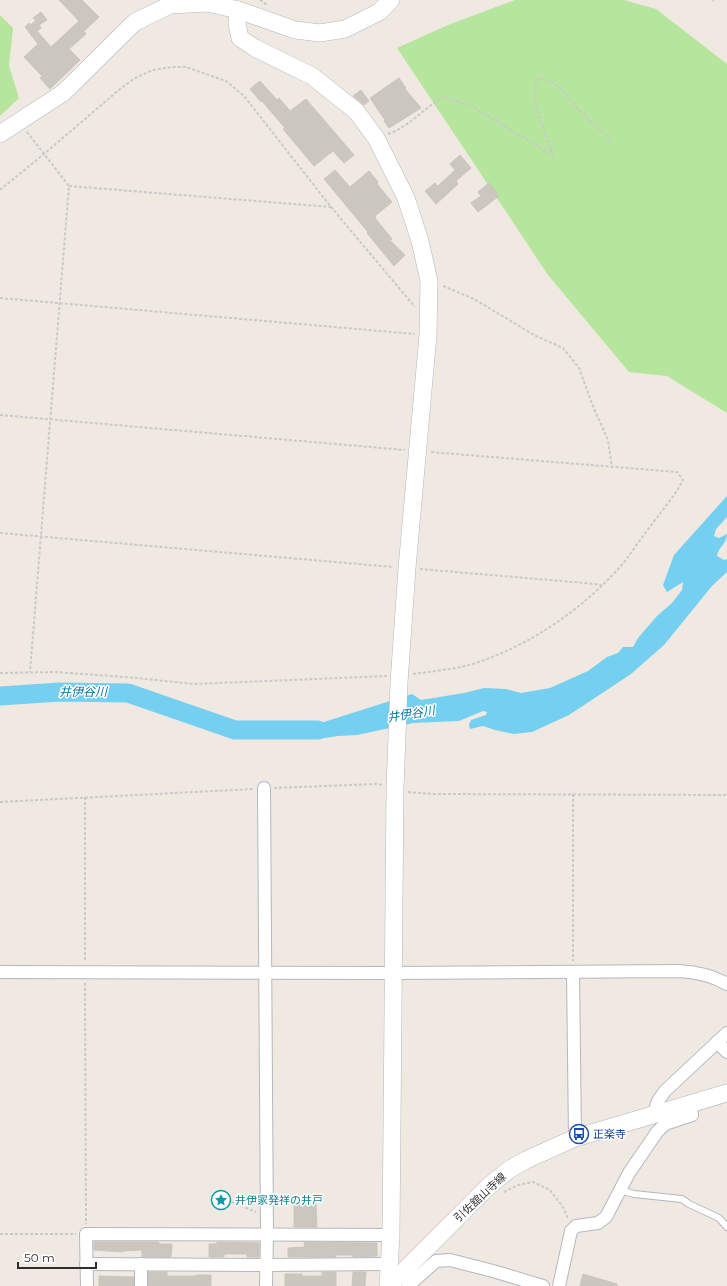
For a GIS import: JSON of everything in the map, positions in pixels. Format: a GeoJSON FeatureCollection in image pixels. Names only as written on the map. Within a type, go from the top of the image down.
{"type":"FeatureCollection","features":[{"type":"Feature","properties":{"kind":"street"},"geometry":{"type":"LineString","coordinates":[[0,134],[63,93],[135,22],[170,5],[208,3],[238,10],[295,30],[320,33],[345,29],[379,12],[391,0]]}},
{"type":"Feature","properties":{"kind":"street"},"geometry":{"type":"LineString","coordinates":[[238,10],[236,24],[240,38],[255,48],[312,76],[356,111],[376,138],[406,198],[420,241],[429,281],[428,335],[407,568],[400,679],[396,782],[391,1235],[395,1281]]}},
{"type":"Feature","properties":{"kind":"street"},"geometry":{"type":"LineString","coordinates":[[264,788],[267,1216],[266,1286]]}},
{"type":"Feature","properties":{"kind":"street"},"geometry":{"type":"LineString","coordinates":[[0,972],[690,972],[707,975],[727,984]]}},
{"type":"Feature","properties":{"kind":"street"},"geometry":{"type":"LineString","coordinates":[[573,972],[575,1138]]}},
{"type":"Feature","properties":{"kind":"street"},"geometry":{"type":"LineString","coordinates":[[653,1115],[658,1101],[665,1091],[727,1033]]}},
{"type":"Feature","properties":{"kind":"street"},"geometry":{"type":"LineString","coordinates":[[717,1042],[727,1052]]}},
{"type":"Feature","properties":{"kind":"street","name":"引佐舘山寺線"},"geometry":{"type":"LineString","coordinates":[[395,1281],[490,1185],[510,1169],[526,1160],[575,1138],[727,1093]]}},
{"type":"Feature","properties":{"kind":"street"},"geometry":{"type":"LineString","coordinates":[[559,1286],[571,1231],[576,1226],[598,1223],[606,1217],[629,1174],[657,1132],[665,1124],[692,1115],[690,1104]]}},
{"type":"Feature","properties":{"kind":"street"},"geometry":{"type":"LineString","coordinates":[[87,1286],[86,1234],[391,1235]]}},
{"type":"Feature","properties":{"kind":"street"},"geometry":{"type":"LineString","coordinates":[[86,1264],[266,1265],[395,1281],[436,1261],[450,1260],[543,1286]]}},
{"type":"Feature","properties":{"kind":"street"},"geometry":{"type":"LineString","coordinates":[[141,1264],[141,1286]]}},
{"type":"Feature","properties":{"kind":"lane"},"geometry":{"type":"LineString","coordinates":[[620,1190],[634,1194],[682,1199],[689,1204],[719,1218],[727,1227]]}},
{"type":"Feature","properties":{"kind":"path"},"geometry":{"type":"LineString","coordinates":[[0,190],[135,78],[153,70],[172,67],[186,67],[226,81],[244,96],[331,207],[411,304],[429,317]]}},
{"type":"Feature","properties":{"kind":"path"},"geometry":{"type":"LineString","coordinates":[[376,138],[395,132],[433,103],[444,97],[469,105],[553,155],[537,110],[535,96],[534,87],[537,80],[542,78],[564,90],[576,107],[611,140]]}},
{"type":"Feature","properties":{"kind":"path"},"geometry":{"type":"LineString","coordinates":[[20,122],[69,186],[30,672]]}},
{"type":"Feature","properties":{"kind":"path"},"geometry":{"type":"LineString","coordinates":[[69,186],[331,207]]}},
{"type":"Feature","properties":{"kind":"path"},"geometry":{"type":"LineString","coordinates":[[429,281],[474,299],[534,335],[563,348],[579,368],[592,404],[608,440],[612,468]]}},
{"type":"Feature","properties":{"kind":"path"},"geometry":{"type":"LineString","coordinates":[[0,298],[428,335]]}},
{"type":"Feature","properties":{"kind":"path"},"geometry":{"type":"LineString","coordinates":[[0,416],[612,468],[677,472],[683,480],[675,495],[625,561],[602,585],[556,622],[518,646],[478,662],[400,679],[194,684],[56,672],[0,674]]}},
{"type":"Feature","properties":{"kind":"path"},"geometry":{"type":"LineString","coordinates":[[0,533],[602,585]]}},
{"type":"Feature","properties":{"kind":"path"},"geometry":{"type":"LineString","coordinates":[[0,802],[396,782],[405,792],[433,794],[727,795]]}},
{"type":"Feature","properties":{"kind":"path"},"geometry":{"type":"LineString","coordinates":[[573,794],[573,972]]}},
{"type":"Feature","properties":{"kind":"path"},"geometry":{"type":"LineString","coordinates":[[0,1234],[86,1234],[85,797]]}},
{"type":"Feature","properties":{"kind":"path"},"geometry":{"type":"LineString","coordinates":[[500,1194],[518,1185],[533,1182],[550,1190],[563,1207],[573,1229]]}},
{"type":"Feature","properties":{"kind":"path"},"geometry":{"type":"LineString","coordinates":[[227,1200],[267,1216]]}},
{"type":"Feature","properties":{"kind":"green space"},"geometry":{"type":"Polygon","coordinates":[[[515,0],[624,0],[656,9],[727,64],[727,413],[667,376],[629,372],[548,275],[397,48],[448,25],[515,0]]]}},
{"type":"Feature","properties":{"kind":"green space"},"geometry":{"type":"Polygon","coordinates":[[[0,15],[13,28],[9,66],[19,98],[0,116],[0,15]]]}},
{"type":"Feature","properties":{"kind":"water"},"geometry":{"type":"Polygon","coordinates":[[[727,496],[727,517],[716,529],[714,536],[719,538],[727,534],[726,540],[717,556],[724,560],[727,559],[727,572],[712,586],[664,645],[631,674],[569,715],[532,732],[514,734],[483,726],[470,729],[469,725],[471,720],[486,715],[487,712],[483,711],[459,721],[413,723],[357,735],[318,739],[292,738],[292,726],[305,728],[412,694],[421,700],[484,688],[506,689],[521,693],[550,688],[588,671],[607,657],[618,653],[623,647],[633,647],[638,638],[657,616],[672,603],[682,590],[683,582],[667,592],[663,585],[674,555],[727,496]]]}},
{"type":"Feature","properties":{"kind":"building"},"geometry":{"type":"Polygon","coordinates":[[[59,0],[82,0],[99,17],[84,31],[86,34],[69,49],[80,60],[50,89],[40,78],[42,76],[24,57],[38,44],[25,27],[29,23],[30,25],[36,21],[33,18],[41,12],[47,20],[39,25],[41,28],[37,31],[51,47],[79,21],[59,0]]]}},
{"type":"Feature","properties":{"kind":"building"},"geometry":{"type":"Polygon","coordinates":[[[399,78],[406,88],[405,89],[421,108],[389,128],[370,98],[399,78]]]}},
{"type":"Feature","properties":{"kind":"building"},"geometry":{"type":"Polygon","coordinates":[[[260,81],[277,100],[279,98],[290,111],[306,99],[354,155],[344,163],[333,151],[314,166],[283,129],[285,128],[250,89],[260,81]]]}},
{"type":"Feature","properties":{"kind":"building"},"geometry":{"type":"Polygon","coordinates":[[[361,90],[369,101],[364,105],[353,96],[361,90]]]}},
{"type":"Feature","properties":{"kind":"building"},"geometry":{"type":"Polygon","coordinates":[[[460,155],[471,168],[456,181],[458,184],[436,204],[425,191],[435,183],[438,186],[455,170],[450,164],[460,155]]]}},
{"type":"Feature","properties":{"kind":"building"},"geometry":{"type":"Polygon","coordinates":[[[335,170],[350,187],[369,171],[378,182],[377,184],[392,202],[375,216],[375,218],[392,239],[390,240],[405,255],[394,266],[324,179],[335,170]]]}},
{"type":"Feature","properties":{"kind":"building"},"geometry":{"type":"Polygon","coordinates":[[[489,183],[499,196],[478,212],[471,203],[481,196],[478,192],[489,183]]]}},
{"type":"Feature","properties":{"kind":"building"},"geometry":{"type":"Polygon","coordinates":[[[294,1204],[316,1204],[317,1227],[294,1227],[294,1204]]]}},
{"type":"Feature","properties":{"kind":"building"},"geometry":{"type":"Polygon","coordinates":[[[94,1242],[159,1242],[159,1244],[172,1244],[171,1257],[142,1257],[142,1250],[123,1252],[94,1250],[94,1242]]]}},
{"type":"Feature","properties":{"kind":"building"},"geometry":{"type":"Polygon","coordinates":[[[217,1242],[259,1243],[259,1257],[247,1257],[247,1254],[224,1254],[224,1257],[209,1257],[209,1244],[217,1244],[217,1242]]]}},
{"type":"Feature","properties":{"kind":"building"},"geometry":{"type":"Polygon","coordinates":[[[304,1242],[377,1243],[377,1256],[353,1257],[353,1255],[336,1255],[336,1257],[288,1257],[288,1248],[305,1247],[304,1242]]]}},
{"type":"Feature","properties":{"kind":"building"},"geometry":{"type":"Polygon","coordinates":[[[148,1272],[167,1272],[167,1276],[211,1275],[211,1286],[148,1286],[148,1272]]]}},
{"type":"Feature","properties":{"kind":"building"},"geometry":{"type":"Polygon","coordinates":[[[322,1272],[336,1272],[336,1286],[285,1286],[285,1274],[322,1276],[322,1272]]]}},
{"type":"Feature","properties":{"kind":"building"},"geometry":{"type":"Polygon","coordinates":[[[353,1272],[366,1272],[365,1286],[352,1286],[353,1272]]]}},
{"type":"Feature","properties":{"kind":"building"},"geometry":{"type":"Polygon","coordinates":[[[583,1274],[617,1284],[617,1286],[580,1286],[583,1274]]]}},
{"type":"Feature","properties":{"kind":"building"},"geometry":{"type":"Polygon","coordinates":[[[99,1276],[134,1277],[134,1286],[99,1286],[99,1276]]]}},
{"type":"Feature","properties":{"kind":"waterway","name":"井伊谷川"},"geometry":{"type":"LineString","coordinates":[[0,696],[60,692],[128,693],[235,730],[318,730]]}},
{"type":"Feature","properties":{"kind":"place","name":"正楽寺"},"geometry":{"type":"Point","coordinates":[579,1134]}},
{"type":"Feature","properties":{"kind":"place","name":"井伊家発祥の井戸"},"geometry":{"type":"Point","coordinates":[221,1200]}}]}
